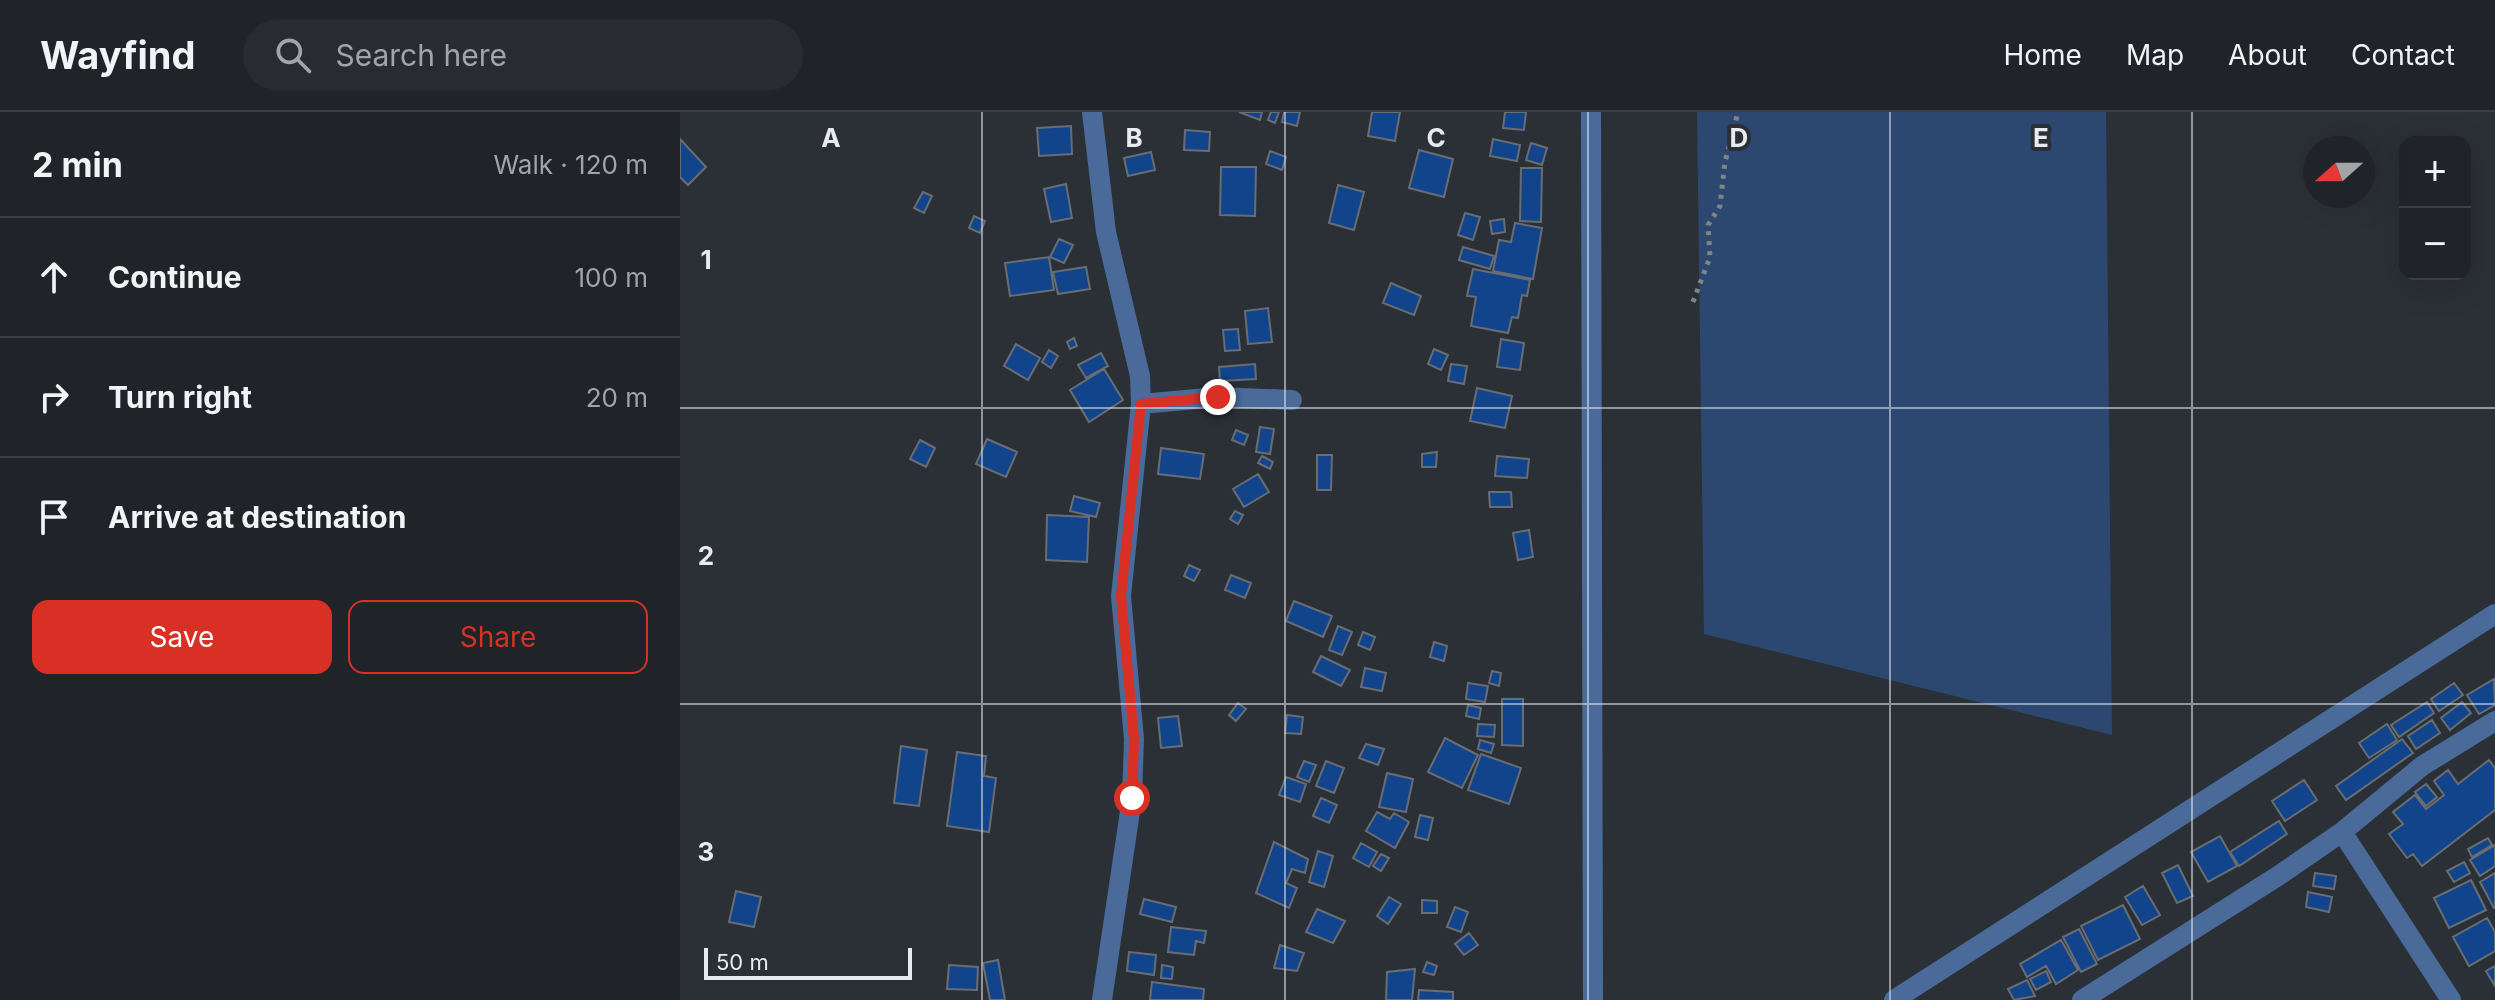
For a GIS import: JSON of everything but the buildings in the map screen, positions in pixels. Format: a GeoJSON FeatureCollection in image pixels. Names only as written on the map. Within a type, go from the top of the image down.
{"type":"FeatureCollection","features":[{"type":"Feature","properties":{"kind":"street"},"geometry":{"type":"LineString","coordinates":[[1092,112],[1106,232],[1140,376],[1141,404],[1121,596],[1134,739],[1132,798],[1102,1000]]}},
{"type":"Feature","properties":{"kind":"street"},"geometry":{"type":"LineString","coordinates":[[1591,112],[1593,1000]]}},
{"type":"Feature","properties":{"kind":"street"},"geometry":{"type":"LineString","coordinates":[[1141,404],[1218,397],[1292,400]]}},
{"type":"Feature","properties":{"kind":"street"},"geometry":{"type":"LineString","coordinates":[[1894,1000],[2495,614]]}},
{"type":"Feature","properties":{"kind":"street"},"geometry":{"type":"LineString","coordinates":[[2082,1000],[2342,832],[2412,772],[2495,721]]}},
{"type":"Feature","properties":{"kind":"street"},"geometry":{"type":"LineString","coordinates":[[2342,832],[2451,1000]]}},
{"type":"Feature","properties":{"kind":"path"},"geometry":{"type":"LineString","coordinates":[[1693,302],[1710,257],[1708,225],[1720,206],[1725,162],[1738,112]]}},
{"type":"Feature","properties":{"kind":"shaded area"},"geometry":{"type":"Polygon","coordinates":[[[1697,112],[2106,112],[2112,735],[1704,634],[1697,112]]]}},
{"type":"Feature","properties":{"kind":"route"},"geometry":{"type":"LineString","coordinates":[[1132,798],[1134,739],[1121,596],[1141,404],[1218,397]]}}]}
